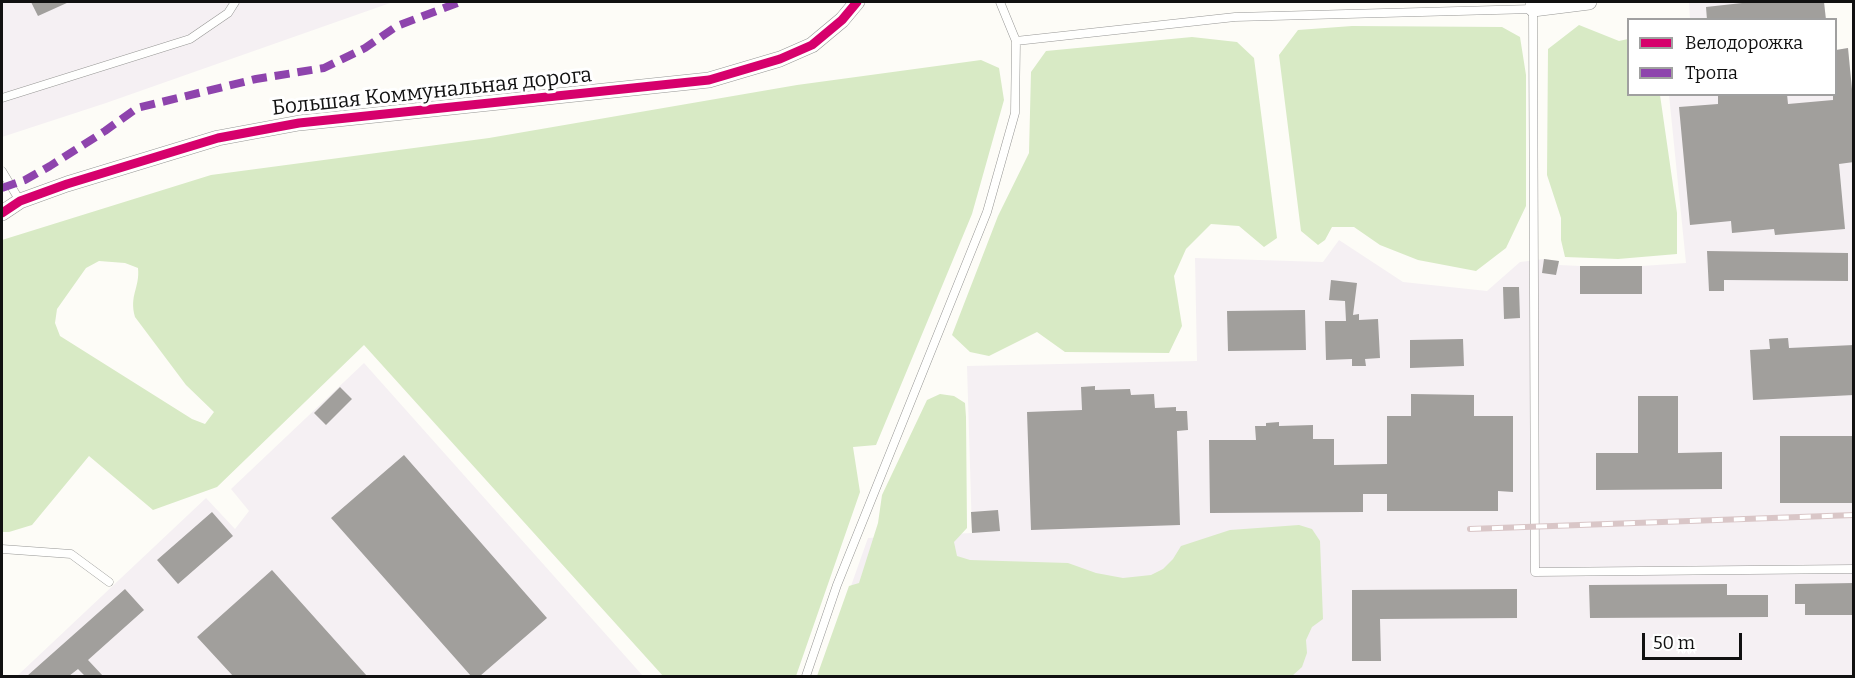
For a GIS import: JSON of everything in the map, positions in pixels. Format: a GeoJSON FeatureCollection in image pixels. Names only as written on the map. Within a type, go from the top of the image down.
{"type":"FeatureCollection","features":[{"type":"Feature","properties":{"kind":"street","name":"Большая Коммунальная дорога"},"geometry":{"type":"LineString","coordinates":[[2,213],[20,201],[218,138],[287,125],[709,80],[780,59],[812,45],[842,20],[858,2]]}},
{"type":"Feature","properties":{"kind":"street"},"geometry":{"type":"LineString","coordinates":[[1533,5],[1589,2]]}},
{"type":"Feature","properties":{"kind":"lane"},"geometry":{"type":"LineString","coordinates":[[2,98],[190,39],[228,13],[235,2]]}},
{"type":"Feature","properties":{"kind":"lane"},"geometry":{"type":"LineString","coordinates":[[806,676],[837,585],[987,212],[1015,113],[1016,41],[1000,2]]}},
{"type":"Feature","properties":{"kind":"lane"},"geometry":{"type":"LineString","coordinates":[[1016,41],[1235,17],[1533,5],[1535,572],[1854,569]]}},
{"type":"Feature","properties":{"kind":"lane"},"geometry":{"type":"LineString","coordinates":[[2,171],[20,201]]}},
{"type":"Feature","properties":{"kind":"lane"},"geometry":{"type":"LineString","coordinates":[[2,549],[71,554],[109,582]]}},
{"type":"Feature","properties":{"kind":"shaded area"},"geometry":{"type":"Polygon","coordinates":[[[2,2],[393,2],[106,103],[2,137],[2,2]]]}},
{"type":"Feature","properties":{"kind":"shaded area"},"geometry":{"type":"Polygon","coordinates":[[[1689,2],[1824,2],[1826,18],[1690,18],[1689,2]]]}},
{"type":"Feature","properties":{"kind":"shaded area"},"geometry":{"type":"Polygon","coordinates":[[[1848,48],[1854,110],[1853,676],[819,676],[868,538],[972,533],[967,366],[1197,361],[1195,258],[1323,262],[1339,240],[1403,282],[1487,291],[1520,262],[1544,259],[1559,261],[1559,265],[1580,266],[1686,263],[1669,96],[1837,96],[1837,50],[1848,48]]]}},
{"type":"Feature","properties":{"kind":"shaded area"},"geometry":{"type":"Polygon","coordinates":[[[364,363],[643,676],[17,676],[206,498],[235,529],[249,511],[231,489],[364,363]]]}},
{"type":"Feature","properties":{"kind":"green space"},"geometry":{"type":"Polygon","coordinates":[[[1579,25],[1619,41],[1627,39],[1627,96],[1660,96],[1677,213],[1677,254],[1618,259],[1565,257],[1561,240],[1561,218],[1547,175],[1548,49],[1579,25]]]}},
{"type":"Feature","properties":{"kind":"green space"},"geometry":{"type":"Polygon","coordinates":[[[1352,26],[1502,27],[1520,37],[1526,75],[1526,206],[1506,248],[1476,271],[1418,260],[1380,245],[1354,227],[1332,227],[1325,240],[1318,245],[1301,231],[1279,55],[1298,30],[1352,26]]]}},
{"type":"Feature","properties":{"kind":"green space"},"geometry":{"type":"Polygon","coordinates":[[[1192,37],[1237,42],[1254,58],[1277,238],[1264,247],[1239,226],[1211,224],[1186,249],[1174,276],[1182,326],[1169,353],[1065,352],[1037,332],[989,356],[970,352],[952,335],[998,216],[1029,153],[1031,72],[1046,51],[1192,37]]]}},
{"type":"Feature","properties":{"kind":"green space"},"geometry":{"type":"Polygon","coordinates":[[[981,60],[999,68],[1004,100],[972,214],[876,445],[853,447],[860,492],[796,676],[663,676],[364,345],[217,487],[153,510],[89,456],[32,525],[2,532],[2,240],[211,175],[489,138],[797,85],[981,60]],[[99,261],[86,268],[57,309],[55,323],[60,336],[192,419],[205,424],[214,412],[186,385],[135,317],[133,303],[138,281],[138,268],[125,263],[99,261]]]}},
{"type":"Feature","properties":{"kind":"green space"},"geometry":{"type":"Polygon","coordinates":[[[940,394],[954,396],[965,403],[967,528],[954,542],[957,556],[970,560],[1068,563],[1096,573],[1123,578],[1151,575],[1163,569],[1181,546],[1230,530],[1299,525],[1312,529],[1320,541],[1323,619],[1312,627],[1306,640],[1307,653],[1302,667],[1292,676],[817,676],[849,586],[859,583],[878,523],[882,495],[927,400],[940,394]]]}},
{"type":"Feature","properties":{"kind":"building"},"geometry":{"type":"Polygon","coordinates":[[[31,2],[69,2],[38,16],[31,2]]]}},
{"type":"Feature","properties":{"kind":"building"},"geometry":{"type":"Polygon","coordinates":[[[1751,2],[1824,2],[1826,18],[1707,18],[1706,7],[1751,2]]]}},
{"type":"Feature","properties":{"kind":"building"},"geometry":{"type":"Polygon","coordinates":[[[1848,48],[1854,110],[1854,162],[1839,164],[1845,229],[1775,235],[1774,229],[1732,233],[1731,221],[1690,225],[1679,107],[1718,104],[1718,96],[1787,96],[1788,104],[1833,100],[1833,96],[1837,96],[1837,50],[1848,48]]]}},
{"type":"Feature","properties":{"kind":"building"},"geometry":{"type":"Polygon","coordinates":[[[1707,251],[1848,253],[1848,281],[1724,280],[1724,291],[1709,291],[1707,251]]]}},
{"type":"Feature","properties":{"kind":"building"},"geometry":{"type":"Polygon","coordinates":[[[1544,259],[1559,261],[1556,275],[1542,273],[1544,259]]]}},
{"type":"Feature","properties":{"kind":"building"},"geometry":{"type":"Polygon","coordinates":[[[1580,266],[1642,266],[1642,294],[1580,294],[1580,266]]]}},
{"type":"Feature","properties":{"kind":"building"},"geometry":{"type":"Polygon","coordinates":[[[1331,280],[1357,283],[1353,315],[1359,314],[1359,320],[1378,319],[1380,358],[1365,359],[1366,366],[1352,366],[1352,359],[1326,360],[1325,321],[1346,321],[1345,301],[1329,300],[1331,280]]]}},
{"type":"Feature","properties":{"kind":"building"},"geometry":{"type":"Polygon","coordinates":[[[1503,287],[1519,287],[1520,318],[1504,319],[1503,287]]]}},
{"type":"Feature","properties":{"kind":"building"},"geometry":{"type":"Polygon","coordinates":[[[1305,310],[1306,350],[1228,351],[1227,311],[1305,310]]]}},
{"type":"Feature","properties":{"kind":"building"},"geometry":{"type":"Polygon","coordinates":[[[1788,338],[1789,348],[1854,345],[1854,395],[1753,400],[1750,350],[1770,349],[1769,339],[1788,338]]]}},
{"type":"Feature","properties":{"kind":"building"},"geometry":{"type":"Polygon","coordinates":[[[1463,339],[1464,366],[1410,368],[1410,340],[1463,339]]]}},
{"type":"Feature","properties":{"kind":"building"},"geometry":{"type":"Polygon","coordinates":[[[1095,386],[1095,390],[1130,389],[1131,395],[1154,394],[1155,408],[1176,407],[1176,411],[1187,411],[1188,430],[1177,431],[1180,525],[1031,530],[1027,412],[1082,410],[1081,387],[1095,386]]]}},
{"type":"Feature","properties":{"kind":"building"},"geometry":{"type":"Polygon","coordinates":[[[340,387],[352,399],[326,425],[314,413],[340,387]]]}},
{"type":"Feature","properties":{"kind":"building"},"geometry":{"type":"Polygon","coordinates":[[[1411,394],[1474,395],[1474,416],[1513,416],[1513,492],[1498,491],[1498,511],[1387,511],[1387,494],[1363,494],[1363,512],[1210,513],[1209,440],[1256,440],[1255,426],[1266,426],[1266,423],[1279,422],[1279,426],[1313,425],[1313,439],[1334,439],[1334,465],[1387,464],[1387,416],[1411,416],[1411,394]]]}},
{"type":"Feature","properties":{"kind":"building"},"geometry":{"type":"Polygon","coordinates":[[[1638,396],[1678,396],[1678,453],[1722,452],[1722,489],[1596,490],[1596,453],[1638,453],[1638,396]]]}},
{"type":"Feature","properties":{"kind":"building"},"geometry":{"type":"Polygon","coordinates":[[[1780,436],[1854,436],[1854,503],[1780,503],[1780,436]]]}},
{"type":"Feature","properties":{"kind":"building"},"geometry":{"type":"Polygon","coordinates":[[[404,455],[547,618],[480,676],[471,676],[331,518],[404,455]]]}},
{"type":"Feature","properties":{"kind":"building"},"geometry":{"type":"Polygon","coordinates":[[[998,510],[1000,531],[972,533],[971,512],[998,510]]]}},
{"type":"Feature","properties":{"kind":"building"},"geometry":{"type":"Polygon","coordinates":[[[212,512],[233,536],[178,584],[157,560],[212,512]]]}},
{"type":"Feature","properties":{"kind":"building"},"geometry":{"type":"Polygon","coordinates":[[[272,570],[367,676],[233,676],[197,637],[272,570]]]}},
{"type":"Feature","properties":{"kind":"building"},"geometry":{"type":"Polygon","coordinates":[[[1854,583],[1854,615],[1805,615],[1805,604],[1795,604],[1795,584],[1854,583]]]}},
{"type":"Feature","properties":{"kind":"building"},"geometry":{"type":"Polygon","coordinates":[[[1727,584],[1727,595],[1768,595],[1768,617],[1590,618],[1589,585],[1727,584]]]}},
{"type":"Feature","properties":{"kind":"building"},"geometry":{"type":"Polygon","coordinates":[[[125,589],[144,610],[88,660],[103,676],[85,676],[78,669],[69,676],[27,676],[125,589]]]}},
{"type":"Feature","properties":{"kind":"building"},"geometry":{"type":"Polygon","coordinates":[[[1517,589],[1517,618],[1380,619],[1381,661],[1352,661],[1352,590],[1517,589]]]}},
{"type":"Feature","properties":{"kind":"railway"},"geometry":{"type":"LineString","coordinates":[[1470,529],[1854,515]]}},
{"type":"Feature","properties":{"kind":"marked path"},"geometry":{"type":"LineString","coordinates":[[2,188],[25,180],[50,166],[137,108],[256,79],[324,68],[365,48],[397,26],[460,2]]}},
{"type":"Feature","properties":{"kind":"cycle path"},"geometry":{"type":"LineString","coordinates":[[2,213],[20,201],[67,184],[218,138],[299,123],[709,80],[780,59],[812,45],[842,20],[857,2]]}}]}
